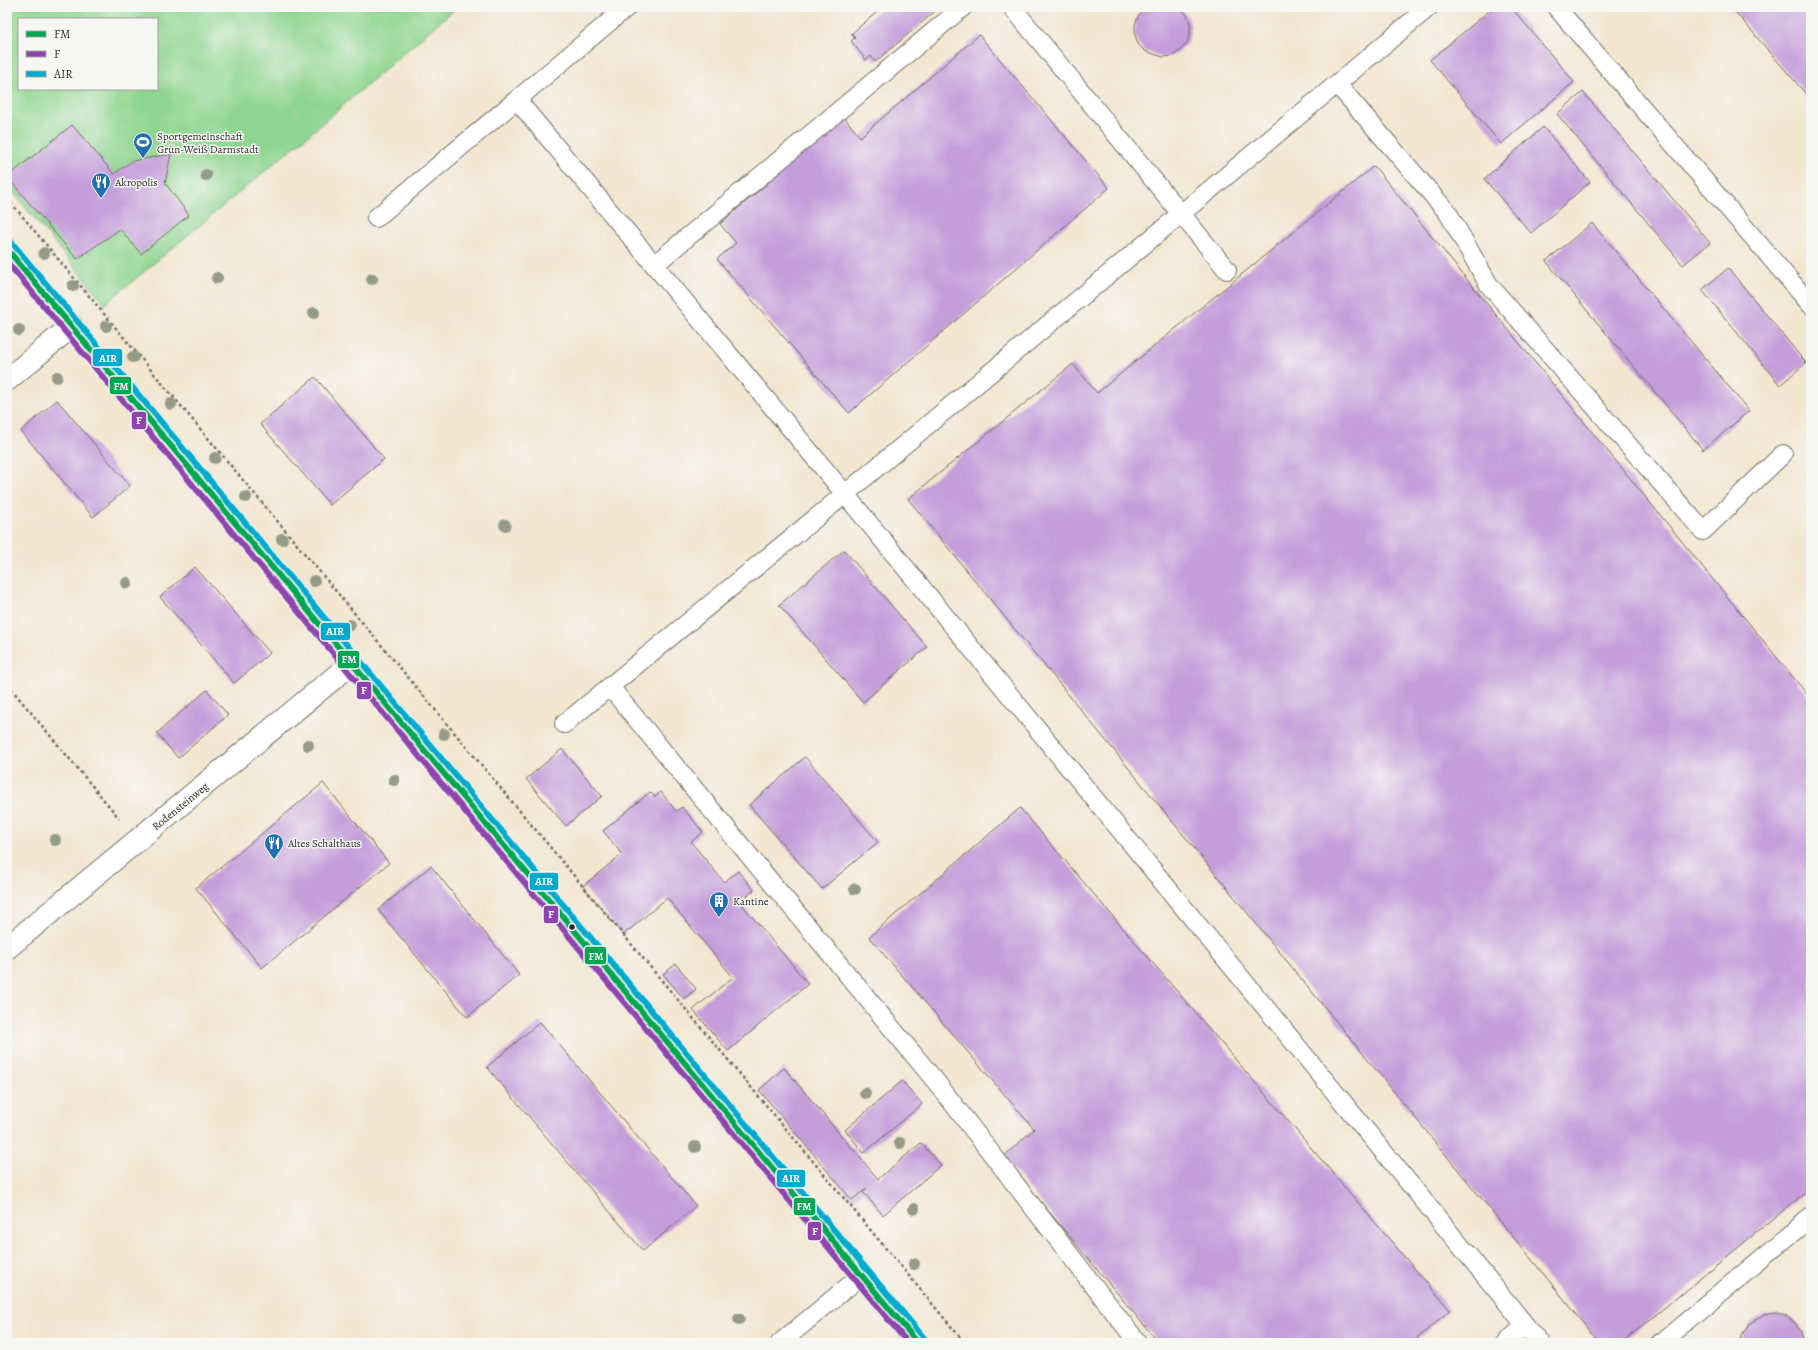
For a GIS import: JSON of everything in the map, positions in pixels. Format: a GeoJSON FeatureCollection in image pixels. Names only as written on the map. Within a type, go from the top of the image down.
{"type":"FeatureCollection","features":[{"type":"Feature","properties":{"kind":"main road"},"geometry":{"type":"LineString","coordinates":[[7,249],[918,1343]]}},
{"type":"Feature","properties":{"kind":"main road"},"geometry":{"type":"LineString","coordinates":[[7,380],[72,326]]}},
{"type":"Feature","properties":{"kind":"main road","name":"Rodensteinweg"},"geometry":{"type":"LineString","coordinates":[[7,948],[352,663]]}},
{"type":"Feature","properties":{"kind":"lane"},"geometry":{"type":"LineString","coordinates":[[376,218],[626,7]]}},
{"type":"Feature","properties":{"kind":"lane"},"geometry":{"type":"LineString","coordinates":[[654,266],[963,7]]}},
{"type":"Feature","properties":{"kind":"lane"},"geometry":{"type":"LineString","coordinates":[[1012,7],[1227,270]]}},
{"type":"Feature","properties":{"kind":"lane"},"geometry":{"type":"LineString","coordinates":[[564,724],[845,494],[1429,7]]}},
{"type":"Feature","properties":{"kind":"lane"},"geometry":{"type":"LineString","coordinates":[[1556,7],[1811,305]]}},
{"type":"Feature","properties":{"kind":"lane"},"geometry":{"type":"LineString","coordinates":[[1337,84],[1448,213],[1489,285],[1703,530],[1783,454]]}},
{"type":"Feature","properties":{"kind":"lane"},"geometry":{"type":"LineString","coordinates":[[517,100],[845,494],[1540,1343]]}},
{"type":"Feature","properties":{"kind":"lane"},"geometry":{"type":"LineString","coordinates":[[610,687],[937,1084],[1138,1343]]}},
{"type":"Feature","properties":{"kind":"lane"},"geometry":{"type":"LineString","coordinates":[[1661,1343],[1811,1217]]}},
{"type":"Feature","properties":{"kind":"lane"},"geometry":{"type":"LineString","coordinates":[[780,1343],[862,1275]]}},
{"type":"Feature","properties":{"kind":"lane"},"geometry":{"type":"LineString","coordinates":[[1505,1343],[1525,1326]]}},
{"type":"Feature","properties":{"kind":"path"},"geometry":{"type":"LineString","coordinates":[[7,198],[965,1343]]}},
{"type":"Feature","properties":{"kind":"path"},"geometry":{"type":"LineString","coordinates":[[7,684],[138,840]]}},
{"type":"Feature","properties":{"kind":"green space","name":"Sportgemeinschaft Grün-Weiß Darmstadt"},"geometry":{"type":"Polygon","coordinates":[[[7,7],[457,7],[311,133],[105,304],[7,185],[7,7]]]}},
{"type":"Feature","properties":{"kind":"building"},"geometry":{"type":"Polygon","coordinates":[[[883,7],[940,7],[875,62],[871,56],[866,60],[851,41],[855,38],[851,34],[883,7]]]}},
{"type":"Feature","properties":{"kind":"building"},"geometry":{"type":"Polygon","coordinates":[[[1146,7],[1179,7],[1187,15],[1190,24],[1190,34],[1187,43],[1180,51],[1172,56],[1163,57],[1145,51],[1138,44],[1135,35],[1135,25],[1138,16],[1146,7]]]}},
{"type":"Feature","properties":{"kind":"building"},"geometry":{"type":"Polygon","coordinates":[[[1494,7],[1511,7],[1574,82],[1501,144],[1430,60],[1494,7]]]}},
{"type":"Feature","properties":{"kind":"building"},"geometry":{"type":"Polygon","coordinates":[[[1731,7],[1811,7],[1811,100],[1731,7]]]}},
{"type":"Feature","properties":{"kind":"building"},"geometry":{"type":"Polygon","coordinates":[[[979,35],[1109,188],[849,413],[717,259],[736,243],[720,224],[844,117],[860,137],[979,35]]]}},
{"type":"Feature","properties":{"kind":"building"},"geometry":{"type":"Polygon","coordinates":[[[1583,92],[1710,243],[1683,265],[1557,114],[1583,92]]]}},
{"type":"Feature","properties":{"kind":"building","name":"Akropolis"},"geometry":{"type":"Polygon","coordinates":[[[72,125],[114,174],[132,161],[171,154],[165,183],[189,215],[141,254],[120,229],[77,259],[7,177],[72,125]]]}},
{"type":"Feature","properties":{"kind":"building"},"geometry":{"type":"Polygon","coordinates":[[[1543,127],[1590,182],[1531,233],[1484,179],[1543,127]]]}},
{"type":"Feature","properties":{"kind":"building"},"geometry":{"type":"Polygon","coordinates":[[[1374,166],[1811,699],[1811,1188],[1621,1343],[1600,1343],[908,499],[1073,364],[1097,393],[1374,166]]]}},
{"type":"Feature","properties":{"kind":"building"},"geometry":{"type":"Polygon","coordinates":[[[1592,223],[1749,411],[1703,450],[1546,261],[1592,223]]]}},
{"type":"Feature","properties":{"kind":"building"},"geometry":{"type":"Polygon","coordinates":[[[1728,268],[1806,363],[1780,385],[1702,290],[1728,268]]]}},
{"type":"Feature","properties":{"kind":"building"},"geometry":{"type":"Polygon","coordinates":[[[315,377],[384,459],[330,505],[260,424],[315,377]]]}},
{"type":"Feature","properties":{"kind":"building"},"geometry":{"type":"Polygon","coordinates":[[[57,400],[130,486],[93,517],[21,431],[57,400]]]}},
{"type":"Feature","properties":{"kind":"building"},"geometry":{"type":"Polygon","coordinates":[[[844,550],[927,647],[863,702],[779,605],[844,550]]]}},
{"type":"Feature","properties":{"kind":"building"},"geometry":{"type":"Polygon","coordinates":[[[195,567],[270,653],[234,683],[160,597],[195,567]]]}},
{"type":"Feature","properties":{"kind":"building"},"geometry":{"type":"Polygon","coordinates":[[[207,690],[228,715],[178,758],[157,733],[207,690]]]}},
{"type":"Feature","properties":{"kind":"building"},"geometry":{"type":"Polygon","coordinates":[[[562,749],[602,796],[566,826],[526,779],[562,749]]]}},
{"type":"Feature","properties":{"kind":"building"},"geometry":{"type":"Polygon","coordinates":[[[805,757],[878,842],[822,889],[749,805],[805,757]]]}},
{"type":"Feature","properties":{"kind":"building"},"geometry":{"type":"Polygon","coordinates":[[[323,783],[389,863],[262,968],[196,888],[323,783]]]}},
{"type":"Feature","properties":{"kind":"building","name":"Kantine"},"geometry":{"type":"Polygon","coordinates":[[[650,792],[655,797],[661,792],[676,811],[682,807],[703,832],[691,842],[724,882],[738,871],[754,890],[740,902],[808,984],[728,1051],[693,1010],[733,977],[667,898],[623,935],[583,886],[622,854],[603,831],[650,792]]]}},
{"type":"Feature","properties":{"kind":"building"},"geometry":{"type":"Polygon","coordinates":[[[1020,808],[1450,1310],[1412,1343],[1159,1343],[1003,1157],[1034,1129],[869,937],[1020,808]]]}},
{"type":"Feature","properties":{"kind":"building"},"geometry":{"type":"Polygon","coordinates":[[[431,866],[519,975],[467,1017],[378,910],[431,866]]]}},
{"type":"Feature","properties":{"kind":"building"},"geometry":{"type":"Polygon","coordinates":[[[676,964],[696,989],[684,999],[663,974],[676,964]]]}},
{"type":"Feature","properties":{"kind":"building"},"geometry":{"type":"Polygon","coordinates":[[[540,1022],[696,1206],[643,1251],[487,1067],[540,1022]]]}},
{"type":"Feature","properties":{"kind":"building"},"geometry":{"type":"Polygon","coordinates":[[[784,1068],[878,1179],[921,1143],[941,1165],[883,1215],[863,1192],[867,1188],[852,1200],[759,1090],[784,1068]]]}},
{"type":"Feature","properties":{"kind":"building"},"geometry":{"type":"Polygon","coordinates":[[[902,1081],[922,1104],[864,1153],[845,1130],[902,1081]]]}},
{"type":"Feature","properties":{"kind":"building"},"geometry":{"type":"Polygon","coordinates":[[[1776,1314],[1787,1316],[1796,1322],[1804,1332],[1807,1343],[1741,1343],[1742,1336],[1750,1323],[1763,1316],[1776,1314]]]}},
{"type":"Feature","properties":{"kind":"transit line","name":"AIR"},"geometry":{"type":"LineString","coordinates":[[13,244],[924,1338]]}},
{"type":"Feature","properties":{"kind":"transit line","name":"FM"},"geometry":{"type":"LineString","coordinates":[[7,249],[918,1343]]}},
{"type":"Feature","properties":{"kind":"transit line","name":"F"},"geometry":{"type":"LineString","coordinates":[[7,262],[908,1343]]}},
{"type":"Feature","properties":{"kind":"place","name":"Sportgemeinschaft Grün-Weiß Darmstadt"},"geometry":{"type":"Point","coordinates":[143,159]}},
{"type":"Feature","properties":{"kind":"place","name":"Akropolis"},"geometry":{"type":"Point","coordinates":[101,199]}},
{"type":"Feature","properties":{"kind":"place","name":"Altes Schalthaus"},"geometry":{"type":"Point","coordinates":[274,860]}},
{"type":"Feature","properties":{"kind":"place","name":"Kantine"},"geometry":{"type":"Point","coordinates":[719,918]}}]}
